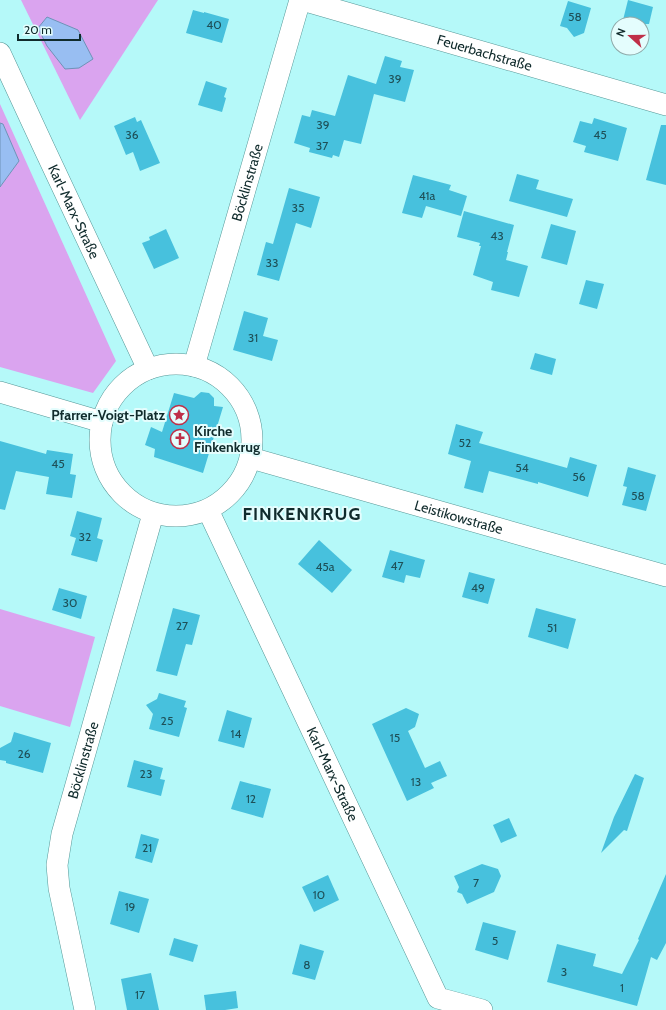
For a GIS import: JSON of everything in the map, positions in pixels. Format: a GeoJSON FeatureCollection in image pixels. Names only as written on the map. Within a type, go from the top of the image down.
{"type":"FeatureCollection","features":[{"type":"Feature","properties":{"kind":"street","name":"Feuerbachstraße"},"geometry":{"type":"LineString","coordinates":[[301,0],[666,105]]}},
{"type":"Feature","properties":{"kind":"street","name":"Böcklinstraße"},"geometry":{"type":"LineString","coordinates":[[194,366],[301,0]]}},
{"type":"Feature","properties":{"kind":"street","name":"Karl-Marx-Straße"},"geometry":{"type":"LineString","coordinates":[[0,53],[148,369]]}},
{"type":"Feature","properties":{"kind":"street"},"geometry":{"type":"LineString","coordinates":[[171,364],[194,366],[221,378],[242,400],[252,428],[251,458],[236,489],[208,510],[181,517],[153,514],[128,500],[109,478],[100,451],[102,422],[111,399],[127,381],[148,369],[171,364]]}},
{"type":"Feature","properties":{"kind":"street"},"geometry":{"type":"LineString","coordinates":[[0,392],[102,422]]}},
{"type":"Feature","properties":{"kind":"street","name":"Leistikowstraße"},"geometry":{"type":"LineString","coordinates":[[251,458],[666,576]]}},
{"type":"Feature","properties":{"kind":"street","name":"Karl-Marx-Straße"},"geometry":{"type":"LineString","coordinates":[[208,510],[438,998],[482,1010]]}},
{"type":"Feature","properties":{"kind":"street","name":"Böcklinstraße"},"geometry":{"type":"LineString","coordinates":[[85,1010],[59,888],[58,865],[62,834],[153,514]]}},
{"type":"Feature","properties":{"kind":"shaded area"},"geometry":{"type":"Polygon","coordinates":[[[21,0],[158,0],[80,120],[21,0]]]}},
{"type":"Feature","properties":{"kind":"shaded area"},"geometry":{"type":"Polygon","coordinates":[[[0,104],[116,361],[93,393],[0,367],[0,187],[19,161],[3,124],[0,123],[0,104]]]}},
{"type":"Feature","properties":{"kind":"shaded area"},"geometry":{"type":"Polygon","coordinates":[[[0,609],[95,637],[70,727],[0,706],[0,609]]]}},
{"type":"Feature","properties":{"kind":"water"},"geometry":{"type":"Polygon","coordinates":[[[47,17],[78,30],[93,59],[79,68],[65,69],[47,46],[38,28],[47,17]]]}},
{"type":"Feature","properties":{"kind":"water"},"geometry":{"type":"Polygon","coordinates":[[[0,123],[3,124],[19,161],[0,187],[0,123]]]}},
{"type":"Feature","properties":{"kind":"building"},"geometry":{"type":"Polygon","coordinates":[[[628,0],[653,7],[650,20],[650,16],[624,16],[628,0]]]}},
{"type":"Feature","properties":{"kind":"building"},"geometry":{"type":"Polygon","coordinates":[[[568,1],[591,8],[584,33],[574,37],[567,28],[560,26],[568,1]]]}},
{"type":"Feature","properties":{"kind":"building"},"geometry":{"type":"Polygon","coordinates":[[[193,10],[229,19],[222,43],[186,33],[193,10]]]}},
{"type":"Feature","properties":{"kind":"building"},"geometry":{"type":"Polygon","coordinates":[[[385,56],[402,61],[400,67],[414,70],[405,102],[374,94],[361,144],[344,140],[339,157],[333,155],[332,158],[309,152],[310,148],[294,143],[302,115],[310,117],[312,110],[335,116],[348,75],[376,84],[385,56]]]}},
{"type":"Feature","properties":{"kind":"building"},"geometry":{"type":"Polygon","coordinates":[[[206,81],[227,88],[222,112],[198,105],[206,81]]]}},
{"type":"Feature","properties":{"kind":"building"},"geometry":{"type":"Polygon","coordinates":[[[135,117],[137,122],[141,120],[160,163],[140,171],[133,152],[126,155],[114,126],[135,117]]]}},
{"type":"Feature","properties":{"kind":"building"},"geometry":{"type":"Polygon","coordinates":[[[594,118],[627,128],[618,161],[584,152],[586,146],[573,142],[580,121],[592,124],[594,118]]]}},
{"type":"Feature","properties":{"kind":"building"},"geometry":{"type":"Polygon","coordinates":[[[661,125],[666,125],[666,185],[646,180],[661,125]]]}},
{"type":"Feature","properties":{"kind":"building"},"geometry":{"type":"Polygon","coordinates":[[[517,174],[539,180],[536,189],[573,199],[567,217],[509,201],[517,174]]]}},
{"type":"Feature","properties":{"kind":"building"},"geometry":{"type":"Polygon","coordinates":[[[413,175],[451,185],[449,190],[467,196],[461,216],[426,206],[422,218],[402,213],[413,175]]]}},
{"type":"Feature","properties":{"kind":"building"},"geometry":{"type":"Polygon","coordinates":[[[289,188],[320,197],[311,228],[296,223],[279,281],[257,275],[266,242],[273,244],[289,188]]]}},
{"type":"Feature","properties":{"kind":"building"},"geometry":{"type":"Polygon","coordinates":[[[464,211],[514,225],[506,260],[528,266],[519,297],[491,290],[493,282],[473,275],[481,246],[479,246],[480,243],[457,237],[464,211]]]}},
{"type":"Feature","properties":{"kind":"building"},"geometry":{"type":"Polygon","coordinates":[[[551,224],[576,231],[567,265],[541,258],[551,224]]]}},
{"type":"Feature","properties":{"kind":"building"},"geometry":{"type":"Polygon","coordinates":[[[166,229],[179,258],[154,269],[142,243],[150,240],[149,237],[166,229]]]}},
{"type":"Feature","properties":{"kind":"building"},"geometry":{"type":"Polygon","coordinates":[[[586,280],[604,284],[597,309],[579,304],[586,280]]]}},
{"type":"Feature","properties":{"kind":"building"},"geometry":{"type":"Polygon","coordinates":[[[244,311],[268,318],[263,336],[278,340],[272,361],[233,350],[244,311]]]}},
{"type":"Feature","properties":{"kind":"building"},"geometry":{"type":"Polygon","coordinates":[[[535,353],[556,359],[552,375],[530,369],[535,353]]]}},
{"type":"Feature","properties":{"kind":"building","name":"Kirche Finkenkrug"},"geometry":{"type":"Polygon","coordinates":[[[201,392],[209,393],[214,398],[214,406],[223,407],[203,473],[154,457],[155,449],[145,445],[151,427],[162,432],[174,393],[194,398],[201,392]]]}},
{"type":"Feature","properties":{"kind":"building"},"geometry":{"type":"Polygon","coordinates":[[[456,424],[483,432],[479,443],[567,468],[570,457],[597,465],[588,497],[538,482],[538,484],[489,471],[483,493],[464,488],[471,461],[448,454],[456,424]]]}},
{"type":"Feature","properties":{"kind":"building"},"geometry":{"type":"Polygon","coordinates":[[[0,441],[46,454],[47,450],[73,454],[70,474],[76,475],[72,498],[46,494],[49,477],[16,471],[5,510],[0,509],[0,441]]]}},
{"type":"Feature","properties":{"kind":"building"},"geometry":{"type":"Polygon","coordinates":[[[628,467],[656,475],[646,511],[622,505],[627,487],[623,486],[628,467]]]}},
{"type":"Feature","properties":{"kind":"building"},"geometry":{"type":"Polygon","coordinates":[[[77,511],[102,518],[97,538],[103,540],[97,562],[71,555],[76,538],[70,536],[77,511]]]}},
{"type":"Feature","properties":{"kind":"building"},"geometry":{"type":"Polygon","coordinates":[[[319,540],[352,570],[332,593],[298,564],[319,540]]]}},
{"type":"Feature","properties":{"kind":"building"},"geometry":{"type":"Polygon","coordinates":[[[390,550],[425,560],[420,578],[406,575],[404,583],[382,577],[390,550]]]}},
{"type":"Feature","properties":{"kind":"building"},"geometry":{"type":"Polygon","coordinates":[[[469,572],[495,579],[488,604],[462,597],[469,572]]]}},
{"type":"Feature","properties":{"kind":"building"},"geometry":{"type":"Polygon","coordinates":[[[59,588],[87,596],[81,619],[52,610],[59,588]]]}},
{"type":"Feature","properties":{"kind":"building"},"geometry":{"type":"Polygon","coordinates":[[[173,608],[200,615],[192,645],[186,644],[177,676],[156,671],[173,608]]]}},
{"type":"Feature","properties":{"kind":"building"},"geometry":{"type":"Polygon","coordinates":[[[536,608],[576,619],[568,649],[528,637],[536,608]]]}},
{"type":"Feature","properties":{"kind":"building"},"geometry":{"type":"Polygon","coordinates":[[[159,693],[186,701],[184,707],[187,708],[179,737],[149,729],[153,714],[146,705],[157,699],[159,693]]]}},
{"type":"Feature","properties":{"kind":"building"},"geometry":{"type":"Polygon","coordinates":[[[406,708],[419,714],[415,727],[408,731],[425,768],[440,761],[447,776],[431,783],[434,788],[407,801],[372,724],[406,708]]]}},
{"type":"Feature","properties":{"kind":"building"},"geometry":{"type":"Polygon","coordinates":[[[227,710],[252,718],[244,748],[218,741],[227,710]]]}},
{"type":"Feature","properties":{"kind":"building"},"geometry":{"type":"Polygon","coordinates":[[[14,732],[51,743],[43,773],[0,760],[0,748],[11,742],[14,732]]]}},
{"type":"Feature","properties":{"kind":"building"},"geometry":{"type":"Polygon","coordinates":[[[134,760],[163,768],[160,779],[165,780],[161,796],[127,787],[134,760]]]}},
{"type":"Feature","properties":{"kind":"building"},"geometry":{"type":"Polygon","coordinates":[[[635,774],[644,778],[627,831],[624,830],[601,853],[614,817],[635,774]]]}},
{"type":"Feature","properties":{"kind":"building"},"geometry":{"type":"Polygon","coordinates":[[[240,781],[271,789],[263,818],[231,809],[240,781]]]}},
{"type":"Feature","properties":{"kind":"building"},"geometry":{"type":"Polygon","coordinates":[[[509,818],[517,836],[501,843],[493,825],[509,818]]]}},
{"type":"Feature","properties":{"kind":"building"},"geometry":{"type":"Polygon","coordinates":[[[141,834],[159,839],[152,863],[135,858],[141,834]]]}},
{"type":"Feature","properties":{"kind":"building"},"geometry":{"type":"Polygon","coordinates":[[[482,864],[498,869],[501,876],[494,892],[467,904],[462,894],[457,892],[459,887],[454,876],[482,864]]]}},
{"type":"Feature","properties":{"kind":"building"},"geometry":{"type":"Polygon","coordinates":[[[666,874],[666,943],[657,960],[651,957],[637,1006],[547,982],[557,944],[596,954],[593,966],[622,974],[639,940],[638,939],[666,874]]]}},
{"type":"Feature","properties":{"kind":"building"},"geometry":{"type":"Polygon","coordinates":[[[328,875],[339,900],[314,912],[302,887],[328,875]]]}},
{"type":"Feature","properties":{"kind":"building"},"geometry":{"type":"Polygon","coordinates":[[[119,891],[149,899],[139,933],[110,924],[119,891]]]}},
{"type":"Feature","properties":{"kind":"building"},"geometry":{"type":"Polygon","coordinates":[[[483,922],[516,931],[508,960],[475,950],[483,922]]]}},
{"type":"Feature","properties":{"kind":"building"},"geometry":{"type":"Polygon","coordinates":[[[174,938],[198,945],[193,962],[169,955],[174,938]]]}},
{"type":"Feature","properties":{"kind":"building"},"geometry":{"type":"Polygon","coordinates":[[[300,944],[324,951],[315,980],[292,974],[300,944]]]}},
{"type":"Feature","properties":{"kind":"building"},"geometry":{"type":"Polygon","coordinates":[[[151,973],[159,1010],[127,1010],[121,979],[151,973]]]}},
{"type":"Feature","properties":{"kind":"building"},"geometry":{"type":"Polygon","coordinates":[[[236,991],[238,1008],[206,1010],[204,995],[236,991]]]}},
{"type":"Feature","properties":{"kind":"place","name":"Pfarrer-Voigt-Platz"},"geometry":{"type":"Point","coordinates":[179,415]}},
{"type":"Feature","properties":{"kind":"place","name":"Kirche Finkenkrug"},"geometry":{"type":"Point","coordinates":[180,439]}},
{"type":"Feature","properties":{"kind":"district","name":"FINKENKRUG"},"geometry":{"type":"Point","coordinates":[302,514]}}]}
